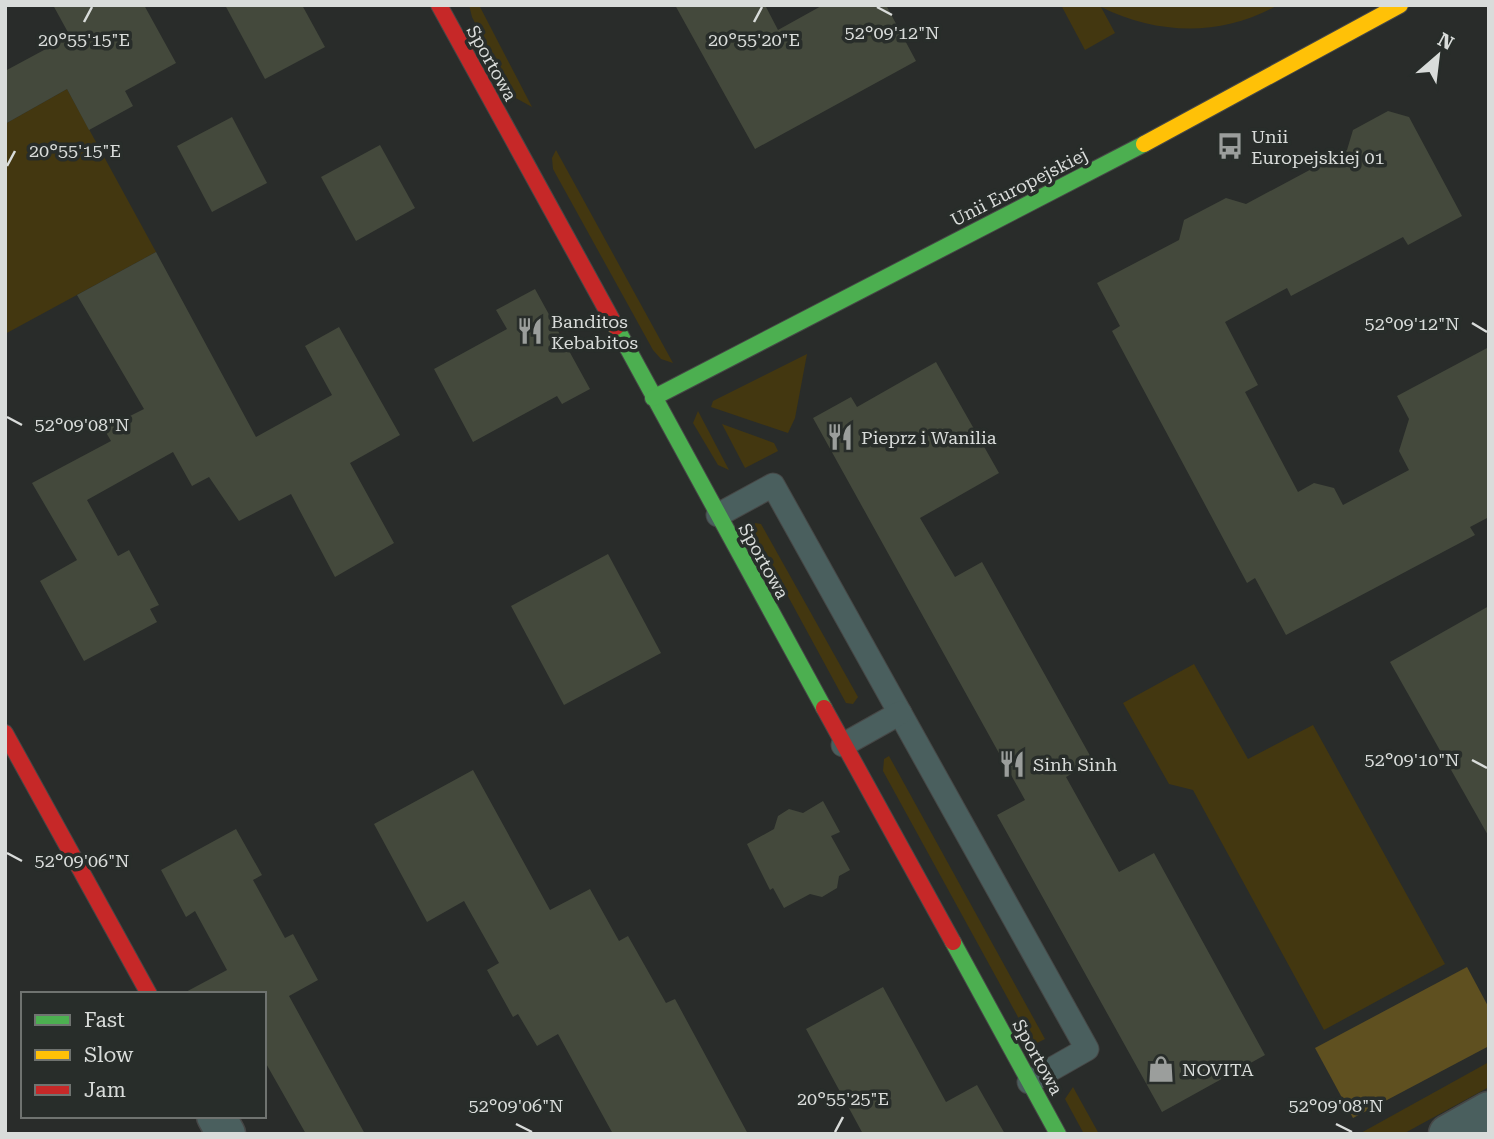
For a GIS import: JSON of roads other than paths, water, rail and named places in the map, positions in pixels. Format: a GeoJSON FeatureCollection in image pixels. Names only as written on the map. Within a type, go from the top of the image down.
{"type":"FeatureCollection","features":[{"type":"Feature","properties":{"kind":"street","name":"Sportowa"},"geometry":{"type":"LineString","coordinates":[[439,5],[1058,1134]]}},
{"type":"Feature","properties":{"kind":"street","name":"Unii Europejskiej"},"geometry":{"type":"LineString","coordinates":[[653,398],[1142,146],[1400,5]]}},
{"type":"Feature","properties":{"kind":"street"},"geometry":{"type":"LineString","coordinates":[[5,733],[148,992]]}},
{"type":"Feature","properties":{"kind":"street"},"geometry":{"type":"LineString","coordinates":[[1448,1134],[1489,1111]]}},
{"type":"Feature","properties":{"kind":"street"},"geometry":{"type":"LineString","coordinates":[[217,1118],[226,1134]]}},
{"type":"Feature","properties":{"kind":"lane"},"geometry":{"type":"LineString","coordinates":[[718,515],[773,485],[1087,1049],[1029,1082]]}},
{"type":"Feature","properties":{"kind":"lane"},"geometry":{"type":"LineString","coordinates":[[843,745],[900,713]]}},
{"type":"Feature","properties":{"kind":"place","name":"Unii Europejskiej 01"},"geometry":{"type":"Point","coordinates":[1230,146]}},
{"type":"Feature","properties":{"kind":"place","name":"Banditos Kebabitos"},"geometry":{"type":"Point","coordinates":[530,331]}},
{"type":"Feature","properties":{"kind":"place","name":"Pieprz i Wanilia"},"geometry":{"type":"Point","coordinates":[840,437]}},
{"type":"Feature","properties":{"kind":"place","name":"Sinh Sinh"},"geometry":{"type":"Point","coordinates":[1012,764]}},
{"type":"Feature","properties":{"kind":"place","name":"NOVITA"},"geometry":{"type":"Point","coordinates":[1161,1069]}}]}
